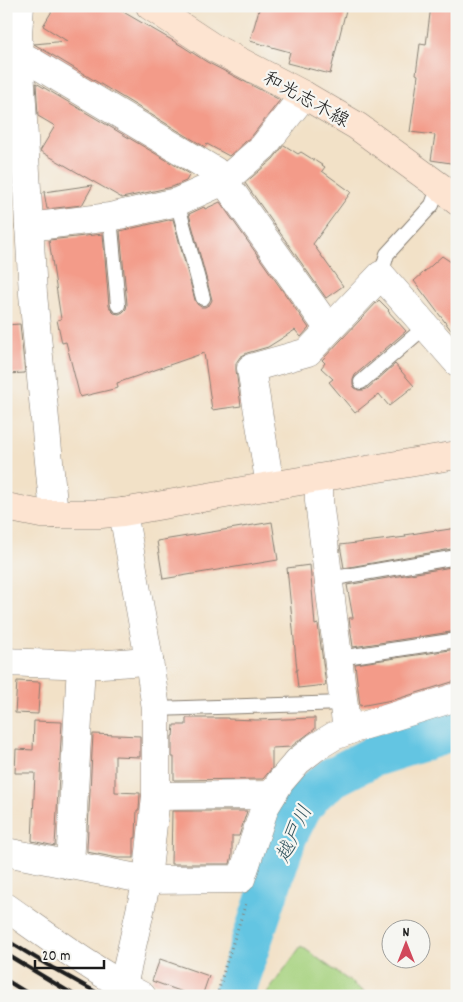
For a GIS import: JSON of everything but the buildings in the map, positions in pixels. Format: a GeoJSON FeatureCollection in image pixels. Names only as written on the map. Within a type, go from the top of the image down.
{"type":"FeatureCollection","features":[{"type":"Feature","properties":{"kind":"street"},"geometry":{"type":"LineString","coordinates":[[20,6],[15,41],[16,165],[29,227],[33,294],[54,514]]}},
{"type":"Feature","properties":{"kind":"street","name":"和光志木線"},"geometry":{"type":"LineString","coordinates":[[150,6],[214,48],[304,95],[357,126],[448,193]]}},
{"type":"Feature","properties":{"kind":"street"},"geometry":{"type":"LineString","coordinates":[[15,41],[215,171],[329,330]]}},
{"type":"Feature","properties":{"kind":"street"},"geometry":{"type":"LineString","coordinates":[[29,227],[110,217],[177,202],[224,181],[263,147],[304,95]]}},
{"type":"Feature","properties":{"kind":"street"},"geometry":{"type":"LineString","coordinates":[[270,486],[251,368],[308,352],[381,275],[457,362]]}},
{"type":"Feature","properties":{"kind":"street"},"geometry":{"type":"LineString","coordinates":[[6,507],[40,514],[123,512],[457,455]]}},
{"type":"Feature","properties":{"kind":"street"},"geometry":{"type":"LineString","coordinates":[[318,479],[348,731]]}},
{"type":"Feature","properties":{"kind":"street"},"geometry":{"type":"LineString","coordinates":[[6,907],[54,941],[132,991],[148,880],[156,796],[156,708],[123,512]]}},
{"type":"Feature","properties":{"kind":"street"},"geometry":{"type":"LineString","coordinates":[[6,662],[81,665],[149,660]]}},
{"type":"Feature","properties":{"kind":"street"},"geometry":{"type":"LineString","coordinates":[[70,865],[81,665]]}},
{"type":"Feature","properties":{"kind":"street"},"geometry":{"type":"LineString","coordinates":[[6,852],[148,880],[241,879],[265,807],[280,782],[298,761],[334,736],[457,697]]}},
{"type":"Feature","properties":{"kind":"street"},"geometry":{"type":"LineString","coordinates":[[156,796],[272,795]]}},
{"type":"Feature","properties":{"kind":"lane"},"geometry":{"type":"LineString","coordinates":[[381,275],[387,254],[432,205],[448,193]]}},
{"type":"Feature","properties":{"kind":"lane"},"geometry":{"type":"LineString","coordinates":[[177,202],[203,298]]}},
{"type":"Feature","properties":{"kind":"lane"},"geometry":{"type":"LineString","coordinates":[[110,217],[118,305]]}},
{"type":"Feature","properties":{"kind":"lane"},"geometry":{"type":"LineString","coordinates":[[360,382],[426,326]]}},
{"type":"Feature","properties":{"kind":"lane"},"geometry":{"type":"LineString","coordinates":[[329,580],[457,557]]}},
{"type":"Feature","properties":{"kind":"lane"},"geometry":{"type":"LineString","coordinates":[[339,658],[457,640]]}},
{"type":"Feature","properties":{"kind":"lane"},"geometry":{"type":"LineString","coordinates":[[156,708],[344,703]]}},
{"type":"Feature","properties":{"kind":"path"},"geometry":{"type":"LineString","coordinates":[[217,996],[247,903]]}},
{"type":"Feature","properties":{"kind":"green space"},"geometry":{"type":"Polygon","coordinates":[[[301,946],[370,996],[265,996],[301,946]]]}},
{"type":"Feature","properties":{"kind":"waterway","name":"越戸川"},"geometry":{"type":"LineString","coordinates":[[233,996],[287,836],[301,808],[315,791],[333,777],[372,757],[457,730]]}},
{"type":"Feature","properties":{"kind":"railway"},"geometry":{"type":"LineString","coordinates":[[6,940],[103,996]]}},
{"type":"Feature","properties":{"kind":"railway"},"geometry":{"type":"LineString","coordinates":[[6,954],[76,996]]}},
{"type":"Feature","properties":{"kind":"railway"},"geometry":{"type":"LineString","coordinates":[[6,980],[32,996]]}}]}
